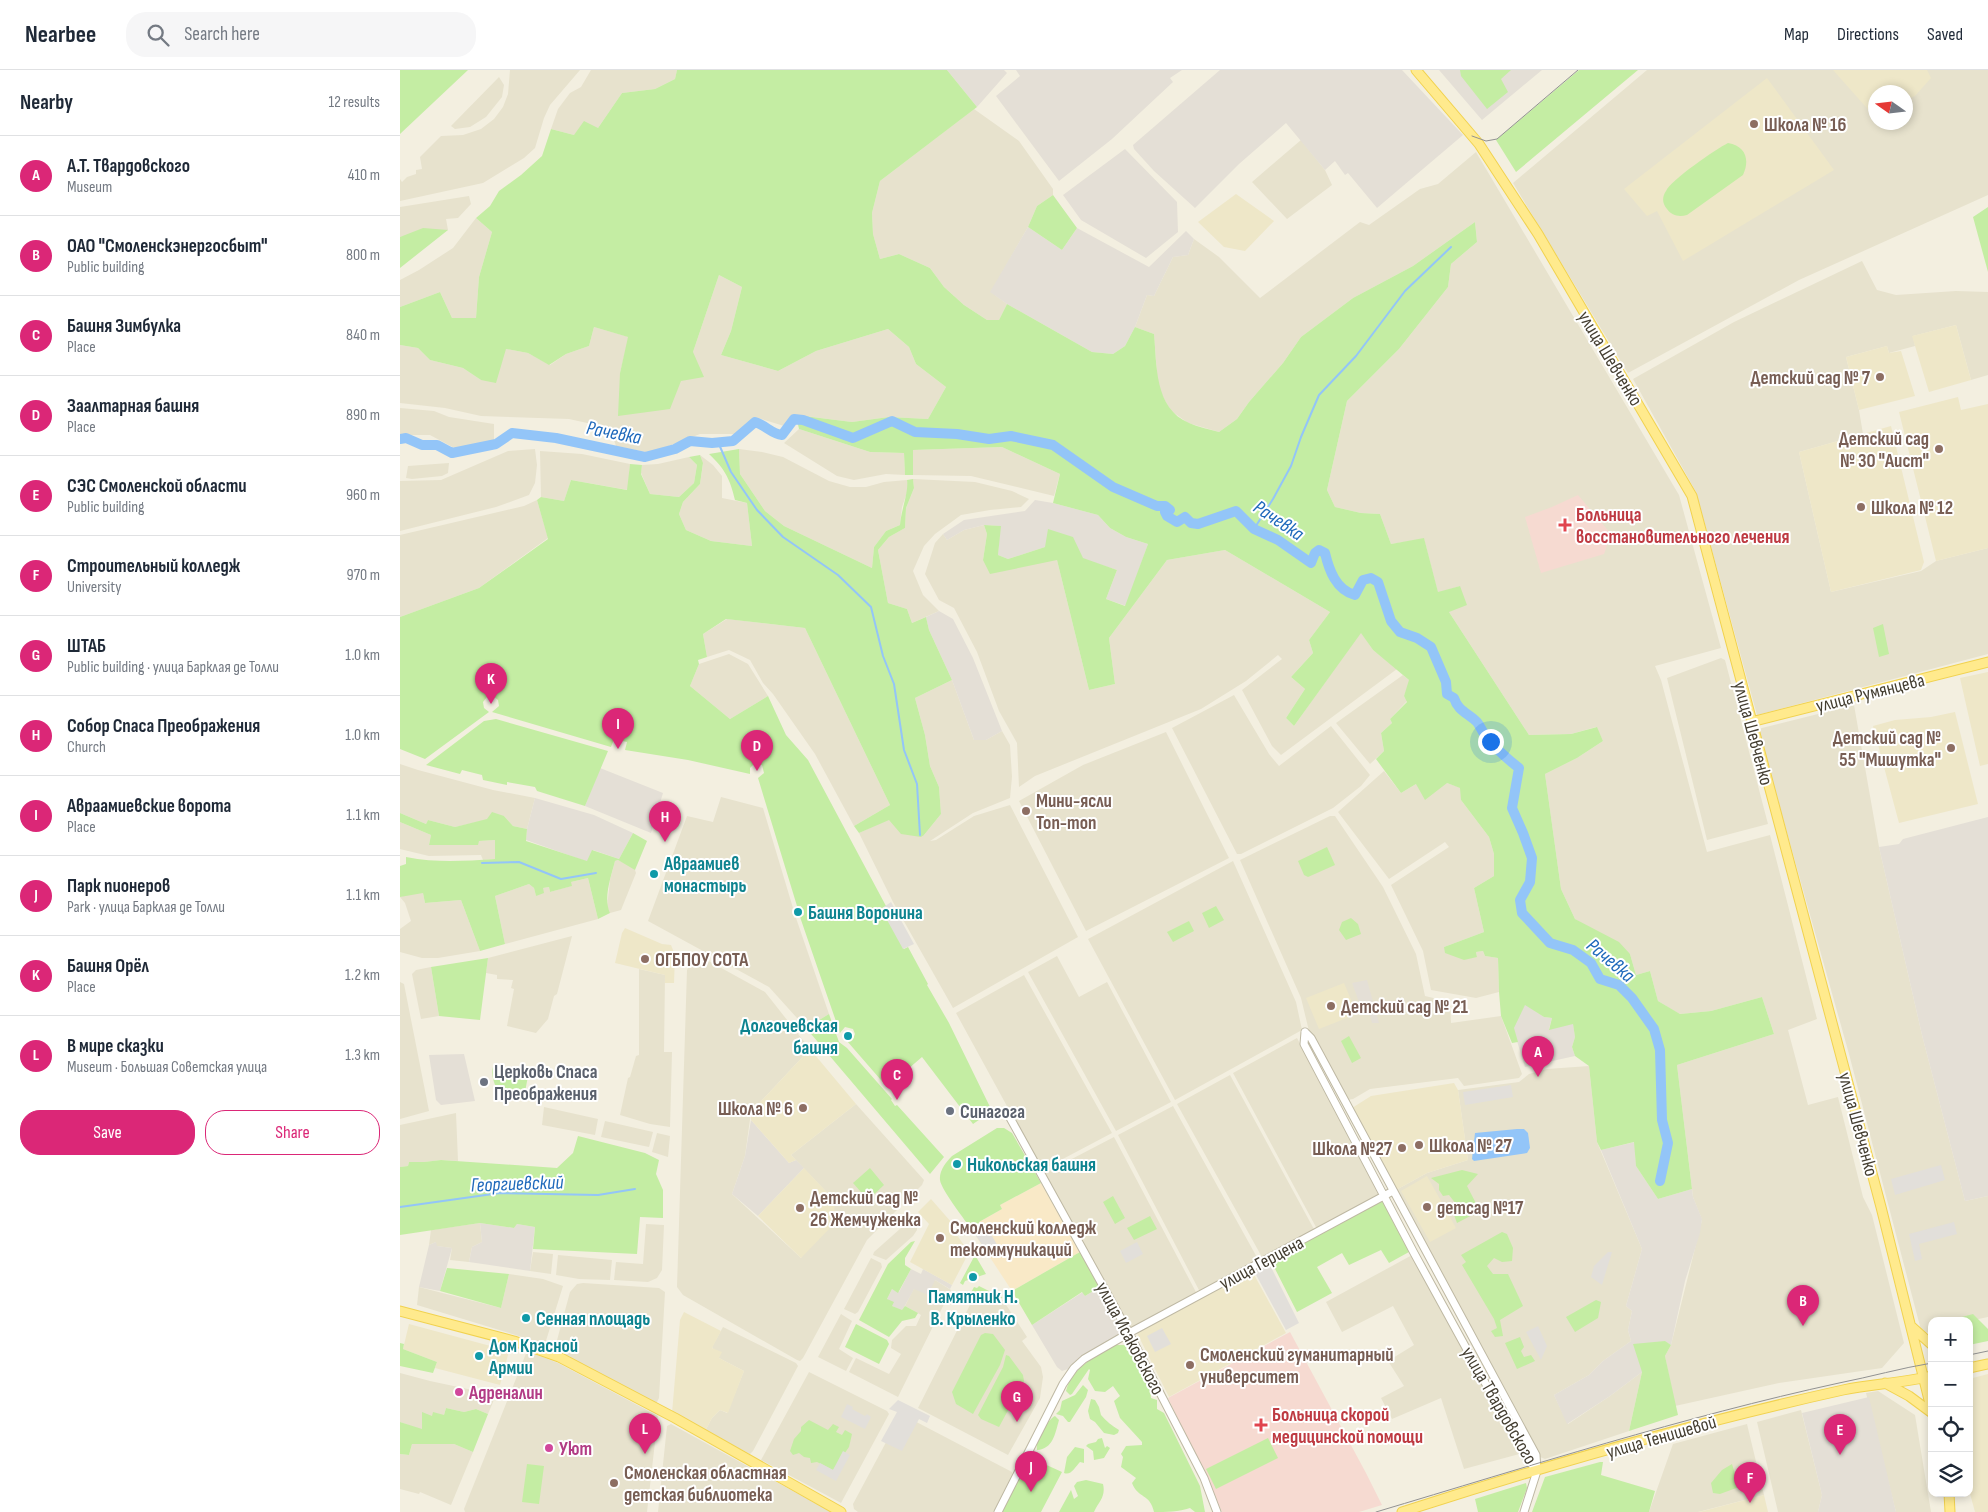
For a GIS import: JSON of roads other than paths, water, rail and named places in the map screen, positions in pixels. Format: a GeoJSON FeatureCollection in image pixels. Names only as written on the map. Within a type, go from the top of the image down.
{"type":"FeatureCollection","features":[{"type":"Feature","properties":{"kind":"main road","name":"улица Шевченко"},"geometry":{"type":"LineString","coordinates":[[1416,70],[1472,136],[1538,234],[1692,496],[1911,1325],[1926,1375],[1931,1407]]}},
{"type":"Feature","properties":{"kind":"main road","name":"улица Румянцева"},"geometry":{"type":"LineString","coordinates":[[1751,722],[1988,662]]}},
{"type":"Feature","properties":{"kind":"main road"},"geometry":{"type":"LineString","coordinates":[[400,1311],[514,1340],[559,1357],[669,1415],[842,1512]]}},
{"type":"Feature","properties":{"kind":"main road"},"geometry":{"type":"LineString","coordinates":[[1911,1325],[1928,1341]]}},
{"type":"Feature","properties":{"kind":"main road"},"geometry":{"type":"LineString","coordinates":[[1973,1362],[1986,1364]]}},
{"type":"Feature","properties":{"kind":"main road"},"geometry":{"type":"LineString","coordinates":[[1973,1367],[1986,1364]]}},
{"type":"Feature","properties":{"kind":"main road"},"geometry":{"type":"LineString","coordinates":[[1973,1370],[1986,1364]]}},
{"type":"Feature","properties":{"kind":"main road","name":"улица Тенишевой"},"geometry":{"type":"LineString","coordinates":[[1402,1512],[1537,1471],[1722,1419],[1883,1382],[1908,1382],[1926,1375]]}},
{"type":"Feature","properties":{"kind":"main road"},"geometry":{"type":"LineString","coordinates":[[1883,1382],[1928,1409]]}},
{"type":"Feature","properties":{"kind":"main road"},"geometry":{"type":"LineString","coordinates":[[1949,1497],[1950,1512]]}},
{"type":"Feature","properties":{"kind":"street","name":"улица Твардовского"},"geometry":{"type":"LineString","coordinates":[[1305,1032],[1311,1038],[1536,1456],[1537,1471],[1527,1459],[1384,1196],[1304,1044],[1305,1032]]}},
{"type":"Feature","properties":{"kind":"street","name":"улица Исаковского"},"geometry":{"type":"LineString","coordinates":[[1008,1116],[1129,1333],[1204,1478],[1217,1512]]}},
{"type":"Feature","properties":{"kind":"street","name":"улица Герцена"},"geometry":{"type":"LineString","coordinates":[[998,1512],[1070,1373],[1084,1359],[1393,1191]]}},
{"type":"Feature","properties":{"kind":"street"},"geometry":{"type":"LineString","coordinates":[[1466,1346],[1475,1342]]}},
{"type":"Feature","properties":{"kind":"street"},"geometry":{"type":"LineString","coordinates":[[1524,1512],[1537,1471]]}},
{"type":"Feature","properties":{"kind":"water"},"geometry":{"type":"Polygon","coordinates":[[[1524,1129],[1528,1133],[1530,1148],[1527,1153],[1474,1161],[1472,1159],[1475,1133],[1524,1129]]]}},
{"type":"Feature","properties":{"kind":"waterway"},"geometry":{"type":"LineString","coordinates":[[1254,529],[1291,466],[1319,395],[1356,356],[1405,291],[1451,247]]}},
{"type":"Feature","properties":{"kind":"waterway","name":"Рачевка"},"geometry":{"type":"LineString","coordinates":[[400,439],[406,438],[422,445],[437,445],[452,453],[496,444],[512,433],[556,438],[645,457],[675,449],[690,441],[712,443],[733,441],[755,422],[782,435],[794,419],[803,420],[853,438],[892,421],[915,432],[957,434],[989,439],[1011,436],[1053,445],[1113,487],[1157,506],[1165,506],[1170,510],[1165,512],[1167,516],[1177,522],[1185,517],[1191,523],[1198,524],[1236,511],[1254,529],[1278,540],[1311,563],[1315,553],[1319,550],[1325,553],[1338,584],[1355,595],[1363,580],[1371,578],[1378,582],[1391,621],[1400,632],[1417,638],[1431,647],[1446,682],[1447,694],[1454,698],[1461,709],[1477,722],[1497,749],[1519,768],[1512,808],[1532,858],[1530,882],[1520,900],[1522,913],[1550,943],[1573,950],[1591,963],[1600,979],[1619,985],[1632,998],[1654,1029],[1660,1050],[1662,1120],[1668,1143],[1660,1181]]}},
{"type":"Feature","properties":{"kind":"waterway"},"geometry":{"type":"LineString","coordinates":[[718,442],[731,472],[757,510],[783,537],[838,575],[871,607],[883,656],[894,684],[904,750],[917,784],[920,835]]}},
{"type":"Feature","properties":{"kind":"waterway"},"geometry":{"type":"LineString","coordinates":[[482,863],[519,862],[561,879],[596,873]]}},
{"type":"Feature","properties":{"kind":"waterway","name":"Георгиевский"},"geometry":{"type":"LineString","coordinates":[[400,1207],[500,1193],[598,1195],[635,1189]]}},
{"type":"Feature","properties":{"kind":"tram line"},"geometry":{"type":"LineString","coordinates":[[1472,136],[1486,141],[1497,139],[1578,70]]}},
{"type":"Feature","properties":{"kind":"tram line"},"geometry":{"type":"LineString","coordinates":[[1973,1354],[1988,1351]]}},
{"type":"Feature","properties":{"kind":"tram line"},"geometry":{"type":"LineString","coordinates":[[1376,1512],[1607,1443],[1722,1411],[1928,1364]]}},
{"type":"Feature","properties":{"kind":"place","name":"Школа № 16"},"geometry":{"type":"Point","coordinates":[1754,124]}},
{"type":"Feature","properties":{"kind":"place","name":"Детский сад № 7"},"geometry":{"type":"Point","coordinates":[1880,377]}},
{"type":"Feature","properties":{"kind":"place","name":"Детский сад № 30 \"Аист\""},"geometry":{"type":"Point","coordinates":[1939,449]}},
{"type":"Feature","properties":{"kind":"place","name":"Школа № 12"},"geometry":{"type":"Point","coordinates":[1861,507]}},
{"type":"Feature","properties":{"kind":"place","name":"Больница восстановительного лечения"},"geometry":{"type":"Point","coordinates":[1565,525]}},
{"type":"Feature","properties":{"kind":"place","name":"Башня Орёл"},"geometry":{"type":"Point","coordinates":[491,704]}},
{"type":"Feature","properties":{"kind":"place","name":"Детский сад № 55 \"Мишутка\""},"geometry":{"type":"Point","coordinates":[1951,748]}},
{"type":"Feature","properties":{"kind":"place","name":"Авраамиевские ворота"},"geometry":{"type":"Point","coordinates":[618,749]}},
{"type":"Feature","properties":{"kind":"place","name":"Заалтарная башня"},"geometry":{"type":"Point","coordinates":[757,771]}},
{"type":"Feature","properties":{"kind":"place","name":"Мини-ясли Топ-топ"},"geometry":{"type":"Point","coordinates":[1026,811]}},
{"type":"Feature","properties":{"kind":"place","name":"Собор Спаса Преображения"},"geometry":{"type":"Point","coordinates":[665,842]}},
{"type":"Feature","properties":{"kind":"place","name":"Авраамиев монастырь"},"geometry":{"type":"Point","coordinates":[654,874]}},
{"type":"Feature","properties":{"kind":"place","name":"Башня Воронина"},"geometry":{"type":"Point","coordinates":[798,912]}},
{"type":"Feature","properties":{"kind":"place","name":"ОГБПОУ СОТА"},"geometry":{"type":"Point","coordinates":[645,959]}},
{"type":"Feature","properties":{"kind":"place","name":"Детский сад № 21"},"geometry":{"type":"Point","coordinates":[1331,1006]}},
{"type":"Feature","properties":{"kind":"place","name":"Долгочевская башня"},"geometry":{"type":"Point","coordinates":[848,1036]}},
{"type":"Feature","properties":{"kind":"place","name":"А.Т. Твардовского"},"geometry":{"type":"Point","coordinates":[1538,1077]}},
{"type":"Feature","properties":{"kind":"place","name":"Церковь Спаса Преображения"},"geometry":{"type":"Point","coordinates":[484,1082]}},
{"type":"Feature","properties":{"kind":"place","name":"Башня Зимбулка"},"geometry":{"type":"Point","coordinates":[897,1100]}},
{"type":"Feature","properties":{"kind":"place","name":"Школа № 6"},"geometry":{"type":"Point","coordinates":[803,1108]}},
{"type":"Feature","properties":{"kind":"place","name":"Синагога"},"geometry":{"type":"Point","coordinates":[950,1111]}},
{"type":"Feature","properties":{"kind":"place","name":"Школа № 27"},"geometry":{"type":"Point","coordinates":[1419,1145]}},
{"type":"Feature","properties":{"kind":"place","name":"Школа №27"},"geometry":{"type":"Point","coordinates":[1402,1148]}},
{"type":"Feature","properties":{"kind":"place","name":"Никольская башня"},"geometry":{"type":"Point","coordinates":[957,1164]}},
{"type":"Feature","properties":{"kind":"place","name":"детсад №17"},"geometry":{"type":"Point","coordinates":[1427,1207]}},
{"type":"Feature","properties":{"kind":"place","name":"Детский сад № 26 Жемчуженка"},"geometry":{"type":"Point","coordinates":[800,1208]}},
{"type":"Feature","properties":{"kind":"place","name":"Смоленский колледж текоммуникаций"},"geometry":{"type":"Point","coordinates":[940,1238]}},
{"type":"Feature","properties":{"kind":"place","name":"Памятник Н. В. Крыленко"},"geometry":{"type":"Point","coordinates":[973,1277]}},
{"type":"Feature","properties":{"kind":"place","name":"Сенная площадь"},"geometry":{"type":"Point","coordinates":[526,1318]}},
{"type":"Feature","properties":{"kind":"place","name":"ОАО \"Смоленскэнергосбыт\""},"geometry":{"type":"Point","coordinates":[1803,1326]}},
{"type":"Feature","properties":{"kind":"place","name":"Дом Красной Армии"},"geometry":{"type":"Point","coordinates":[479,1356]}},
{"type":"Feature","properties":{"kind":"place","name":"Смоленский гуманитарный университет"},"geometry":{"type":"Point","coordinates":[1190,1365]}},
{"type":"Feature","properties":{"kind":"place","name":"Адреналин"},"geometry":{"type":"Point","coordinates":[459,1392]}},
{"type":"Feature","properties":{"kind":"place","name":"ШТАБ"},"geometry":{"type":"Point","coordinates":[1017,1422]}},
{"type":"Feature","properties":{"kind":"place","name":"Больница скорой медицинской помощи"},"geometry":{"type":"Point","coordinates":[1261,1425]}},
{"type":"Feature","properties":{"kind":"place","name":"Уют"},"geometry":{"type":"Point","coordinates":[549,1448]}},
{"type":"Feature","properties":{"kind":"place","name":"В мире сказки"},"geometry":{"type":"Point","coordinates":[645,1454]}},
{"type":"Feature","properties":{"kind":"place","name":"СЭС Смоленской области"},"geometry":{"type":"Point","coordinates":[1840,1455]}},
{"type":"Feature","properties":{"kind":"place","name":"Смоленская областная детская библиотека"},"geometry":{"type":"Point","coordinates":[614,1483]}},
{"type":"Feature","properties":{"kind":"place","name":"Парк пионеров"},"geometry":{"type":"Point","coordinates":[1031,1492]}},
{"type":"Feature","properties":{"kind":"place","name":"Строительный колледж"},"geometry":{"type":"Point","coordinates":[1750,1503]}}]}
